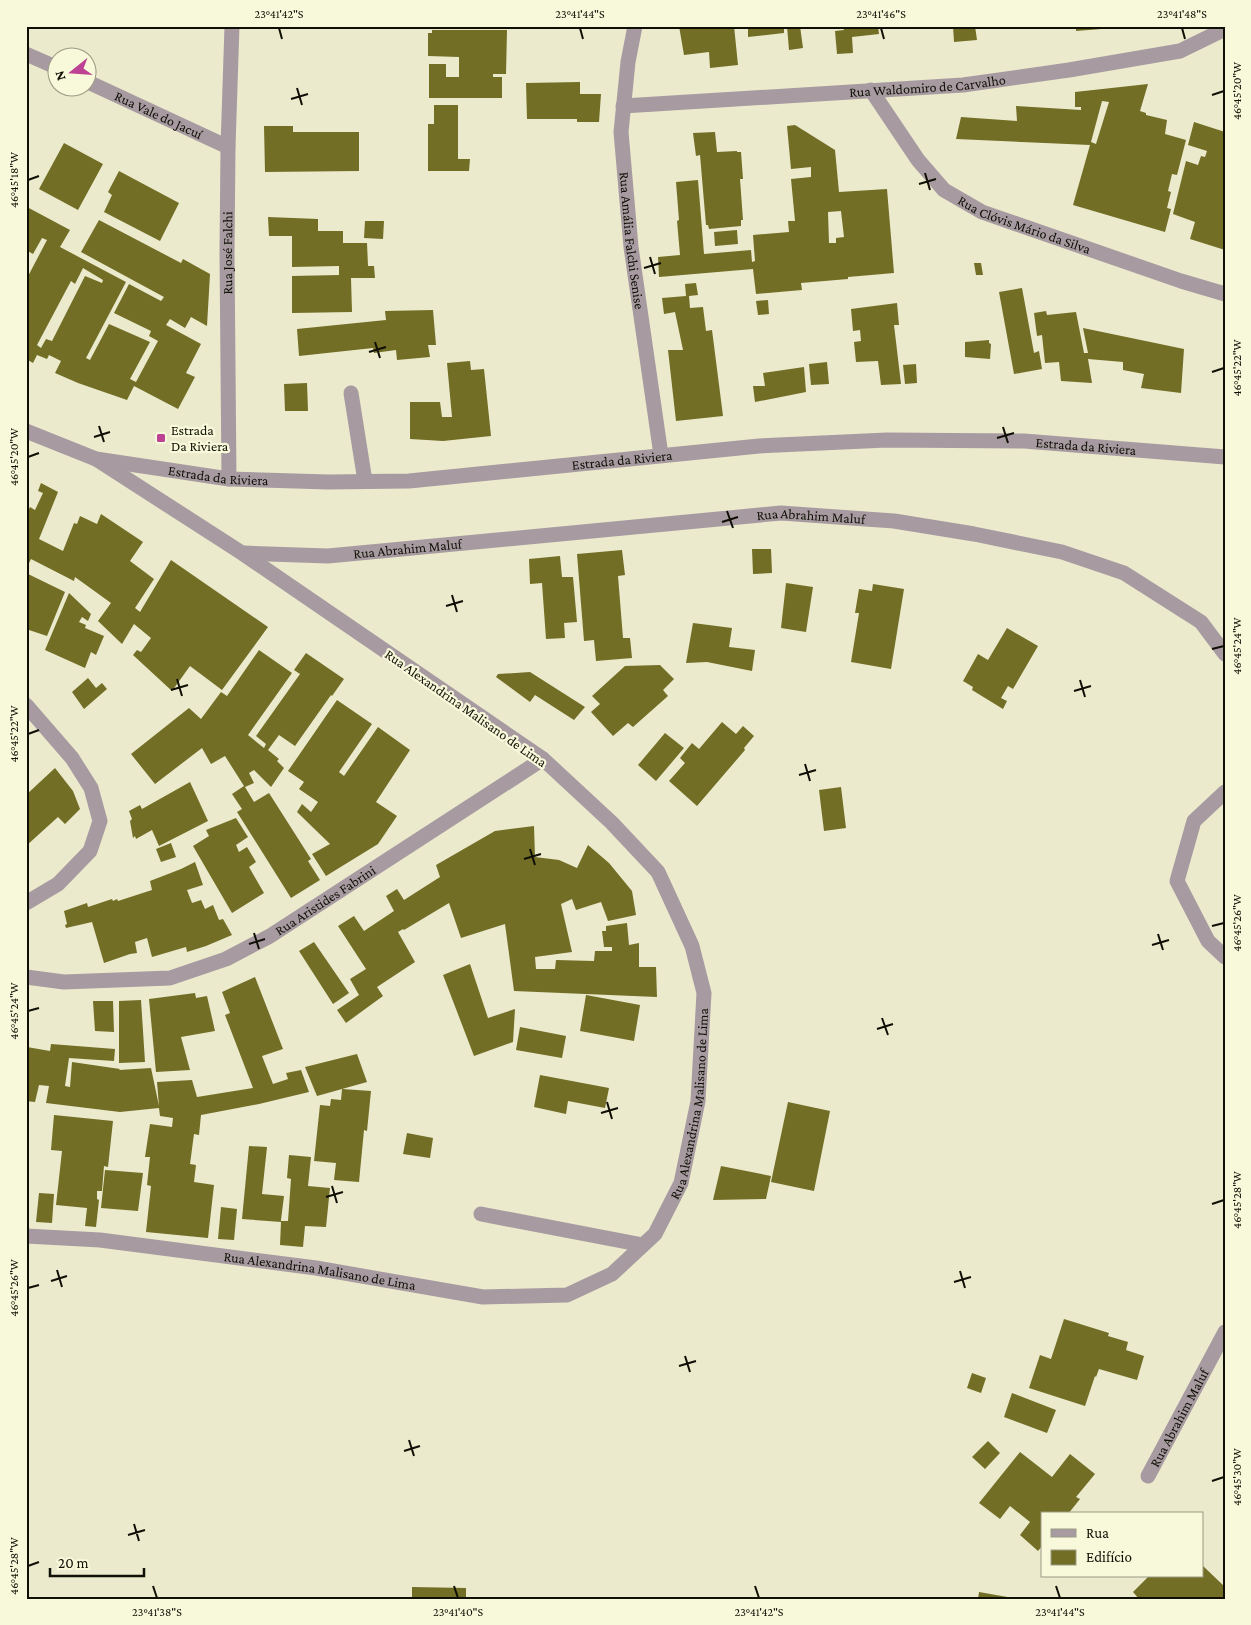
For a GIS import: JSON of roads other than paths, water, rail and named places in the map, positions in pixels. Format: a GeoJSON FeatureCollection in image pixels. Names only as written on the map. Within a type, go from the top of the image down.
{"type":"FeatureCollection","features":[{"type":"Feature","properties":{"kind":"street","name":"Rua José Falchi"},"geometry":{"type":"LineString","coordinates":[[229,479],[227,253],[232,26]]}},
{"type":"Feature","properties":{"kind":"street","name":"Rua Amália Falchi Senise"},"geometry":{"type":"LineString","coordinates":[[635,26],[628,62],[620,132],[631,248],[661,455]]}},
{"type":"Feature","properties":{"kind":"street","name":"Rua Waldomiro de Carvalho"},"geometry":{"type":"LineString","coordinates":[[623,106],[963,85],[1180,51],[1225,29]]}},
{"type":"Feature","properties":{"kind":"street"},"geometry":{"type":"LineString","coordinates":[[26,54],[48,64]]}},
{"type":"Feature","properties":{"kind":"street","name":"Rua Vale do Jacuí"},"geometry":{"type":"LineString","coordinates":[[98,87],[228,147]]}},
{"type":"Feature","properties":{"kind":"street","name":"Rua Clóvis Mário da Silva"},"geometry":{"type":"LineString","coordinates":[[871,90],[918,160],[944,190],[982,212],[1181,281],[1225,294]]}},
{"type":"Feature","properties":{"kind":"street"},"geometry":{"type":"LineString","coordinates":[[351,393],[365,481]]}},
{"type":"Feature","properties":{"kind":"street","name":"Estrada da Riviera"},"geometry":{"type":"LineString","coordinates":[[26,430],[96,459],[229,479],[328,482],[408,481],[759,446],[887,440],[1024,441],[1225,457]]}},
{"type":"Feature","properties":{"kind":"street","name":"Rua Alexandrina Malisano de Lima"},"geometry":{"type":"LineString","coordinates":[[26,1236],[100,1240],[316,1268],[483,1297],[568,1295],[612,1274],[656,1234],[681,1183],[698,1101],[704,993],[692,946],[658,872],[612,823],[543,760],[242,553],[96,459]]}},
{"type":"Feature","properties":{"kind":"street","name":"Rua Abrahim Maluf"},"geometry":{"type":"LineString","coordinates":[[242,553],[328,556],[781,513],[894,520],[1062,552],[1124,573],[1201,622],[1225,654]]}},
{"type":"Feature","properties":{"kind":"street"},"geometry":{"type":"LineString","coordinates":[[26,705],[72,758],[91,788],[100,821],[90,851],[58,884],[26,903]]}},
{"type":"Feature","properties":{"kind":"street","name":"Rua Aristides Fabrini"},"geometry":{"type":"LineString","coordinates":[[26,977],[64,982],[170,978],[226,959],[270,936],[543,760]]}},
{"type":"Feature","properties":{"kind":"street"},"geometry":{"type":"LineString","coordinates":[[1225,792],[1194,821],[1177,881],[1208,941],[1225,957]]}},
{"type":"Feature","properties":{"kind":"street"},"geometry":{"type":"LineString","coordinates":[[481,1214],[643,1245]]}},
{"type":"Feature","properties":{"kind":"street","name":"Rua Abrahim Maluf"},"geometry":{"type":"LineString","coordinates":[[1148,1476],[1225,1332]]}},
{"type":"Feature","properties":{"kind":"place","name":"Estrada Da Riviera"},"geometry":{"type":"Point","coordinates":[161,438]}}]}
